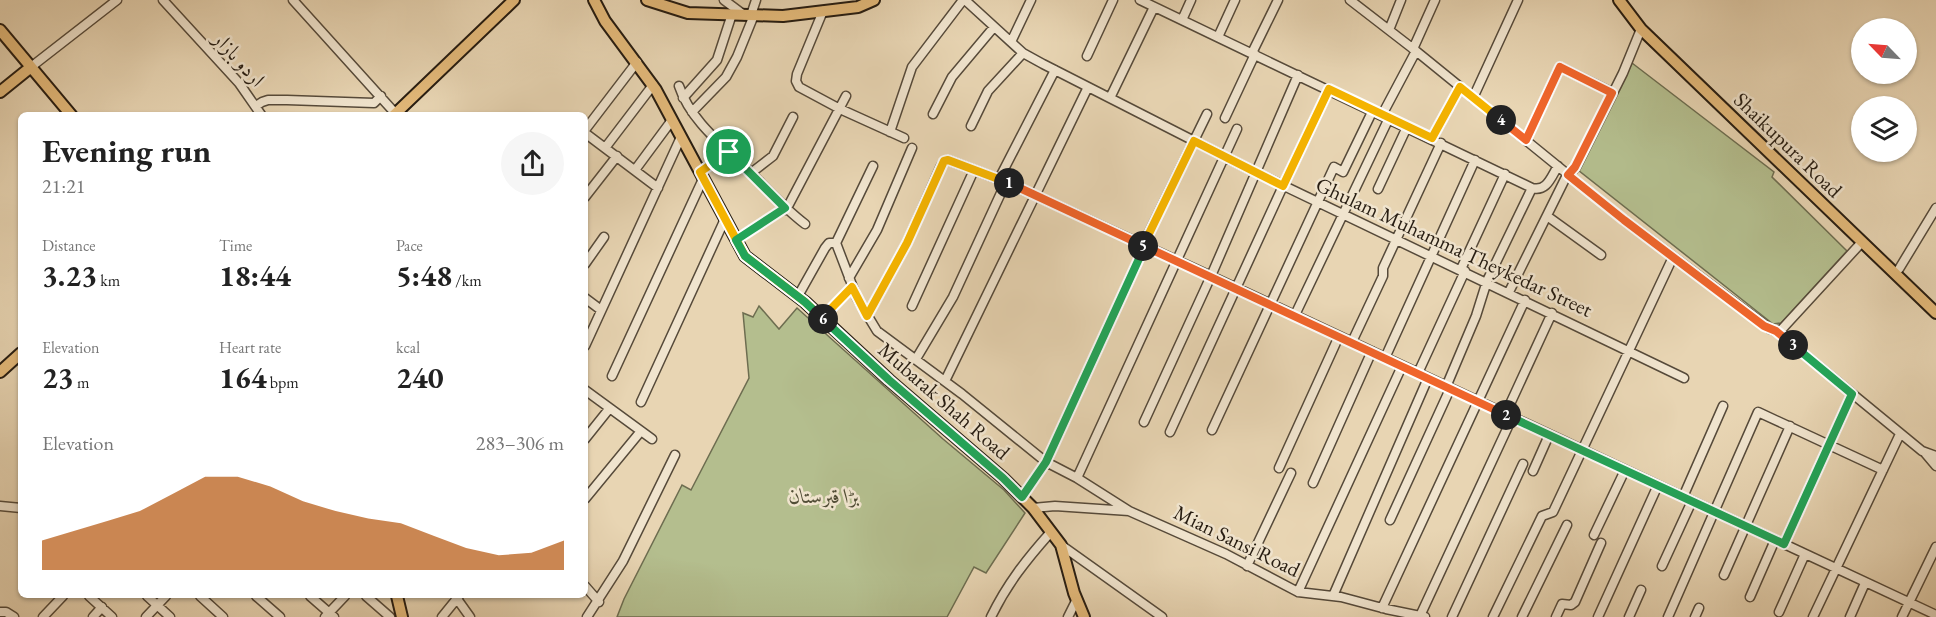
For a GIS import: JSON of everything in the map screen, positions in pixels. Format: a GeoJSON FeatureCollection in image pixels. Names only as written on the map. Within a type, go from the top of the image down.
{"type":"FeatureCollection","features":[{"type":"Feature","properties":{"kind":"main road"},"geometry":{"type":"LineString","coordinates":[[396,112],[514,0]]}},
{"type":"Feature","properties":{"kind":"main road","name":"Mubarak Shah Road"},"geometry":{"type":"LineString","coordinates":[[594,0],[605,21],[653,85],[745,256],[798,296],[889,380],[994,471],[1033,508],[1061,545]]}},
{"type":"Feature","properties":{"kind":"main road"},"geometry":{"type":"LineString","coordinates":[[647,0],[688,13],[783,16],[822,11],[874,0]]}},
{"type":"Feature","properties":{"kind":"main road","name":"Shaikupura Road"},"geometry":{"type":"LineString","coordinates":[[1619,0],[1641,29],[1936,312]]}},
{"type":"Feature","properties":{"kind":"main road","name":"Shaikupura Road"},"geometry":{"type":"LineString","coordinates":[[1626,0],[1646,25],[1936,304]]}},
{"type":"Feature","properties":{"kind":"main road"},"geometry":{"type":"LineString","coordinates":[[0,30],[69,112]]}},
{"type":"Feature","properties":{"kind":"main road"},"geometry":{"type":"LineString","coordinates":[[0,92],[31,67]]}},
{"type":"Feature","properties":{"kind":"main road"},"geometry":{"type":"LineString","coordinates":[[0,372],[18,356]]}},
{"type":"Feature","properties":{"kind":"main road"},"geometry":{"type":"LineString","coordinates":[[1061,545],[1084,617]]}},
{"type":"Feature","properties":{"kind":"main road"},"geometry":{"type":"LineString","coordinates":[[397,598],[402,617]]}},
{"type":"Feature","properties":{"kind":"street"},"geometry":{"type":"LineString","coordinates":[[31,67],[117,0]]}},
{"type":"Feature","properties":{"kind":"street","name":"اردو بازار"},"geometry":{"type":"LineString","coordinates":[[163,0],[239,83],[260,112]]}},
{"type":"Feature","properties":{"kind":"street"},"geometry":{"type":"LineString","coordinates":[[293,0],[381,96],[393,112]]}},
{"type":"Feature","properties":{"kind":"street"},"geometry":{"type":"LineString","coordinates":[[724,0],[745,15]]}},
{"type":"Feature","properties":{"kind":"street"},"geometry":{"type":"LineString","coordinates":[[683,98],[717,60],[756,0]]}},
{"type":"Feature","properties":{"kind":"street"},"geometry":{"type":"LineString","coordinates":[[890,132],[912,67],[964,0]]}},
{"type":"Feature","properties":{"kind":"street","name":"Ghulam Muhamma Theykedar Street"},"geometry":{"type":"LineString","coordinates":[[964,0],[1023,52],[1055,70],[1283,186],[1487,281],[1684,378]]}},
{"type":"Feature","properties":{"kind":"street"},"geometry":{"type":"LineString","coordinates":[[1011,42],[1031,0]]}},
{"type":"Feature","properties":{"kind":"street"},"geometry":{"type":"LineString","coordinates":[[1087,56],[1113,0]]}},
{"type":"Feature","properties":{"kind":"street"},"geometry":{"type":"LineString","coordinates":[[1182,20],[1191,0]]}},
{"type":"Feature","properties":{"kind":"street"},"geometry":{"type":"LineString","coordinates":[[1218,37],[1235,0]]}},
{"type":"Feature","properties":{"kind":"street"},"geometry":{"type":"LineString","coordinates":[[1225,118],[1278,0]]}},
{"type":"Feature","properties":{"kind":"street"},"geometry":{"type":"LineString","coordinates":[[1350,0],[1673,257],[1764,326],[1776,331],[1925,453],[1936,466]]}},
{"type":"Feature","properties":{"kind":"street"},"geometry":{"type":"LineString","coordinates":[[1389,30],[1401,0]]}},
{"type":"Feature","properties":{"kind":"street"},"geometry":{"type":"LineString","coordinates":[[1295,315],[1343,214],[1435,0]]}},
{"type":"Feature","properties":{"kind":"street"},"geometry":{"type":"LineString","coordinates":[[1473,98],[1518,0]]}},
{"type":"Feature","properties":{"kind":"street"},"geometry":{"type":"LineString","coordinates":[[1110,98],[1148,3],[1532,188],[1544,188],[1558,166]]}},
{"type":"Feature","properties":{"kind":"street"},"geometry":{"type":"LineString","coordinates":[[822,11],[799,67],[796,81],[799,87],[840,109],[904,138]]}},
{"type":"Feature","properties":{"kind":"street"},"geometry":{"type":"LineString","coordinates":[[692,112],[726,77],[737,57],[745,15]]}},
{"type":"Feature","properties":{"kind":"street"},"geometry":{"type":"LineString","coordinates":[[933,114],[952,76],[994,27]]}},
{"type":"Feature","properties":{"kind":"street"},"geometry":{"type":"LineString","coordinates":[[1509,292],[1568,175],[1575,167],[1641,29]]}},
{"type":"Feature","properties":{"kind":"street"},"geometry":{"type":"LineString","coordinates":[[971,126],[988,91],[1023,52]]}},
{"type":"Feature","properties":{"kind":"street"},"geometry":{"type":"LineString","coordinates":[[588,128],[637,62]]}},
{"type":"Feature","properties":{"kind":"street"},"geometry":{"type":"LineString","coordinates":[[1526,140],[1560,67],[1612,93]]}},
{"type":"Feature","properties":{"kind":"street"},"geometry":{"type":"LineString","coordinates":[[916,359],[953,297],[1002,181],[1055,70]]}},
{"type":"Feature","properties":{"kind":"street"},"geometry":{"type":"LineString","coordinates":[[1144,422],[1211,276],[1298,75]]}},
{"type":"Feature","properties":{"kind":"street"},"geometry":{"type":"LineString","coordinates":[[605,148],[653,85]]}},
{"type":"Feature","properties":{"kind":"street"},"geometry":{"type":"LineString","coordinates":[[679,86],[692,112],[786,209],[805,224]]}},
{"type":"Feature","properties":{"kind":"street"},"geometry":{"type":"LineString","coordinates":[[945,381],[1088,87]]}},
{"type":"Feature","properties":{"kind":"street"},"geometry":{"type":"LineString","coordinates":[[1432,138],[1460,87]]}},
{"type":"Feature","properties":{"kind":"street"},"geometry":{"type":"LineString","coordinates":[[1170,432],[1329,89]]}},
{"type":"Feature","properties":{"kind":"street"},"geometry":{"type":"LineString","coordinates":[[256,106],[267,100],[374,103],[381,96]]}},
{"type":"Feature","properties":{"kind":"street"},"geometry":{"type":"LineString","coordinates":[[736,240],[786,209],[846,96]]}},
{"type":"Feature","properties":{"kind":"street"},"geometry":{"type":"LineString","coordinates":[[1212,430],[1334,167],[1343,172],[1373,110]]}},
{"type":"Feature","properties":{"kind":"street"},"geometry":{"type":"LineString","coordinates":[[1022,497],[1046,462],[1143,250],[1143,245],[1207,114]]}},
{"type":"Feature","properties":{"kind":"street"},"geometry":{"type":"LineString","coordinates":[[751,173],[773,156],[793,117]]}},
{"type":"Feature","properties":{"kind":"street"},"geometry":{"type":"LineString","coordinates":[[635,170],[672,120]]}},
{"type":"Feature","properties":{"kind":"street"},"geometry":{"type":"LineString","coordinates":[[1378,189],[1407,127]]}},
{"type":"Feature","properties":{"kind":"street"},"geometry":{"type":"LineString","coordinates":[[1077,478],[1237,129]]}},
{"type":"Feature","properties":{"kind":"street"},"geometry":{"type":"LineString","coordinates":[[588,134],[658,188]]}},
{"type":"Feature","properties":{"kind":"street"},"geometry":{"type":"LineString","coordinates":[[588,339],[681,137]]}},
{"type":"Feature","properties":{"kind":"street"},"geometry":{"type":"LineString","coordinates":[[1352,342],[1383,276],[1383,268],[1441,143]]}},
{"type":"Feature","properties":{"kind":"street"},"geometry":{"type":"LineString","coordinates":[[822,318],[851,283],[877,230],[912,148]]}},
{"type":"Feature","properties":{"kind":"street"},"geometry":{"type":"LineString","coordinates":[[612,376],[702,176],[729,152]]}},
{"type":"Feature","properties":{"kind":"street"},"geometry":{"type":"LineString","coordinates":[[588,193],[617,156]]}},
{"type":"Feature","properties":{"kind":"street"},"geometry":{"type":"LineString","coordinates":[[867,316],[907,243],[944,161],[948,160],[1035,195],[1211,276],[1936,615]]}},
{"type":"Feature","properties":{"kind":"street"},"geometry":{"type":"LineString","coordinates":[[1385,358],[1475,160]]}},
{"type":"Feature","properties":{"kind":"street"},"geometry":{"type":"LineString","coordinates":[[873,166],[836,243],[851,283],[877,331],[945,381],[1046,462],[1077,478],[1129,511]]}},
{"type":"Feature","properties":{"kind":"street"},"geometry":{"type":"LineString","coordinates":[[912,306],[974,170]]}},
{"type":"Feature","properties":{"kind":"street"},"geometry":{"type":"LineString","coordinates":[[1418,374],[1505,174]]}},
{"type":"Feature","properties":{"kind":"street"},"geometry":{"type":"LineString","coordinates":[[1390,520],[1448,388],[1487,281],[1532,188]]}},
{"type":"Feature","properties":{"kind":"street"},"geometry":{"type":"LineString","coordinates":[[1899,269],[1936,208]]}},
{"type":"Feature","properties":{"kind":"street"},"geometry":{"type":"LineString","coordinates":[[1547,216],[1601,255]]}},
{"type":"Feature","properties":{"kind":"street"},"geometry":{"type":"LineString","coordinates":[[641,402],[725,219]]}},
{"type":"Feature","properties":{"kind":"street"},"geometry":{"type":"LineString","coordinates":[[588,260],[604,237]]}},
{"type":"Feature","properties":{"kind":"street"},"geometry":{"type":"LineString","coordinates":[[1776,331],[1787,324],[1862,242]]}},
{"type":"Feature","properties":{"kind":"street"},"geometry":{"type":"LineString","coordinates":[[798,296],[825,248],[829,243],[836,243]]}},
{"type":"Feature","properties":{"kind":"street"},"geometry":{"type":"LineString","coordinates":[[1494,617],[1542,516],[1553,512],[1673,257]]}},
{"type":"Feature","properties":{"kind":"street"},"geometry":{"type":"LineString","coordinates":[[588,300],[601,310]]}},
{"type":"Feature","properties":{"kind":"street"},"geometry":{"type":"LineString","coordinates":[[1382,608],[1525,300]]}},
{"type":"Feature","properties":{"kind":"street"},"geometry":{"type":"LineString","coordinates":[[1423,616],[1552,314]]}},
{"type":"Feature","properties":{"kind":"street"},"geometry":{"type":"LineString","coordinates":[[1280,468],[1339,336]]}},
{"type":"Feature","properties":{"kind":"street"},"geometry":{"type":"LineString","coordinates":[[1313,483],[1372,351]]}},
{"type":"Feature","properties":{"kind":"street"},"geometry":{"type":"LineString","coordinates":[[1298,592],[1402,366]]}},
{"type":"Feature","properties":{"kind":"street"},"geometry":{"type":"LineString","coordinates":[[1333,596],[1428,378]]}},
{"type":"Feature","properties":{"kind":"street"},"geometry":{"type":"LineString","coordinates":[[588,392],[652,439]]}},
{"type":"Feature","properties":{"kind":"street"},"geometry":{"type":"LineString","coordinates":[[1784,544],[1852,394]]}},
{"type":"Feature","properties":{"kind":"street"},"geometry":{"type":"LineString","coordinates":[[1683,497],[1723,406]]}},
{"type":"Feature","properties":{"kind":"street"},"geometry":{"type":"LineString","coordinates":[[588,435],[609,409]]}},
{"type":"Feature","properties":{"kind":"street"},"geometry":{"type":"LineString","coordinates":[[1668,617],[1758,412],[1883,470]]}},
{"type":"Feature","properties":{"kind":"street"},"geometry":{"type":"LineString","coordinates":[[1724,575],[1790,426]]}},
{"type":"Feature","properties":{"kind":"street"},"geometry":{"type":"LineString","coordinates":[[588,495],[641,431]]}},
{"type":"Feature","properties":{"kind":"street"},"geometry":{"type":"LineString","coordinates":[[1813,617],[1900,434]]}},
{"type":"Feature","properties":{"kind":"street"},"geometry":{"type":"LineString","coordinates":[[1533,471],[1549,435]]}},
{"type":"Feature","properties":{"kind":"street"},"geometry":{"type":"LineString","coordinates":[[1925,453],[1936,456]]}},
{"type":"Feature","properties":{"kind":"street"},"geometry":{"type":"LineString","coordinates":[[588,617],[623,561],[675,455]]}},
{"type":"Feature","properties":{"kind":"street"},"geometry":{"type":"LineString","coordinates":[[1452,617],[1523,464]]}},
{"type":"Feature","properties":{"kind":"street"},"geometry":{"type":"LineString","coordinates":[[1594,535],[1625,470]]}},
{"type":"Feature","properties":{"kind":"street"},"geometry":{"type":"LineString","coordinates":[[1247,566],[1291,473]]}},
{"type":"Feature","properties":{"kind":"street"},"geometry":{"type":"LineString","coordinates":[[1598,617],[1658,485]]}},
{"type":"Feature","properties":{"kind":"street"},"geometry":{"type":"LineString","coordinates":[[1662,566],[1692,501]]}},
{"type":"Feature","properties":{"kind":"street"},"geometry":{"type":"LineString","coordinates":[[0,506],[18,508]]}},
{"type":"Feature","properties":{"kind":"street","name":"Mian Sansi Road"},"geometry":{"type":"LineString","coordinates":[[1033,508],[1065,506],[1129,511],[1175,531],[1298,592],[1333,596],[1382,608],[1391,614],[1423,616]]}},
{"type":"Feature","properties":{"kind":"street"},"geometry":{"type":"LineString","coordinates":[[1522,617],[1567,525]]}},
{"type":"Feature","properties":{"kind":"street"},"geometry":{"type":"LineString","coordinates":[[991,617],[1004,591],[1023,564],[1050,533]]}},
{"type":"Feature","properties":{"kind":"street"},"geometry":{"type":"LineString","coordinates":[[1750,597],[1775,540]]}},
{"type":"Feature","properties":{"kind":"street"},"geometry":{"type":"LineString","coordinates":[[1556,617],[1562,604],[1571,605],[1575,602],[1601,543]]}},
{"type":"Feature","properties":{"kind":"street"},"geometry":{"type":"LineString","coordinates":[[1061,545],[1162,617]]}},
{"type":"Feature","properties":{"kind":"street"},"geometry":{"type":"LineString","coordinates":[[1902,617],[1936,547]]}},
{"type":"Feature","properties":{"kind":"street"},"geometry":{"type":"LineString","coordinates":[[1779,612],[1805,554]]}},
{"type":"Feature","properties":{"kind":"street"},"geometry":{"type":"LineString","coordinates":[[1850,617],[1865,583]]}},
{"type":"Feature","properties":{"kind":"street"},"geometry":{"type":"LineString","coordinates":[[588,589],[599,602]]}},
{"type":"Feature","properties":{"kind":"street"},"geometry":{"type":"LineString","coordinates":[[1629,617],[1641,590]]}},
{"type":"Feature","properties":{"kind":"street"},"geometry":{"type":"LineString","coordinates":[[43,617],[61,598]]}},
{"type":"Feature","properties":{"kind":"street"},"geometry":{"type":"LineString","coordinates":[[91,598],[112,617]]}},
{"type":"Feature","properties":{"kind":"street"},"geometry":{"type":"LineString","coordinates":[[149,598],[170,617]]}},
{"type":"Feature","properties":{"kind":"street"},"geometry":{"type":"LineString","coordinates":[[146,617],[164,598]]}},
{"type":"Feature","properties":{"kind":"street"},"geometry":{"type":"LineString","coordinates":[[202,598],[223,617]]}},
{"type":"Feature","properties":{"kind":"street"},"geometry":{"type":"LineString","coordinates":[[258,598],[279,617]]}},
{"type":"Feature","properties":{"kind":"street"},"geometry":{"type":"LineString","coordinates":[[312,598],[330,616],[344,598]]}},
{"type":"Feature","properties":{"kind":"street"},"geometry":{"type":"LineString","coordinates":[[368,598],[390,617]]}},
{"type":"Feature","properties":{"kind":"street"},"geometry":{"type":"LineString","coordinates":[[442,617],[456,598]]}},
{"type":"Feature","properties":{"kind":"street"},"geometry":{"type":"LineString","coordinates":[[458,598],[470,617]]}},
{"type":"Feature","properties":{"kind":"street"},"geometry":{"type":"LineString","coordinates":[[1068,617],[1077,599]]}},
{"type":"Feature","properties":{"kind":"street"},"geometry":{"type":"LineString","coordinates":[[93,617],[102,607]]}},
{"type":"Feature","properties":{"kind":"street"},"geometry":{"type":"LineString","coordinates":[[0,612],[6,612],[14,617]]}},
{"type":"Feature","properties":{"kind":"green space"},"geometry":{"type":"Polygon","coordinates":[[[1632,63],[1774,172],[1772,177],[1847,251],[1781,323],[1773,324],[1578,170],[1632,63]]]}},
{"type":"Feature","properties":{"kind":"green space","name":"بڑا قبرستان"},"geometry":{"type":"Polygon","coordinates":[[[759,306],[779,329],[797,308],[943,439],[1004,490],[1025,513],[986,573],[974,567],[947,617],[617,617],[682,485],[691,490],[749,378],[743,313],[753,317],[759,306]]]}},
{"type":"Feature","properties":{"kind":"route"},"geometry":{"type":"LineString","coordinates":[[729,152],[700,172],[736,240],[745,256],[805,302],[822,318],[852,287],[867,316],[907,243],[941,166],[944,161],[948,160],[1006,182],[1143,245],[1211,276],[1784,544],[1852,394],[1776,331],[1764,326],[1568,175],[1575,167],[1612,93],[1560,67],[1526,140],[1460,87],[1432,138],[1329,89],[1283,186],[1194,141],[1143,245],[1143,250],[1046,462],[1022,497],[889,380],[855,349],[822,318],[805,302],[798,296],[745,256],[736,240],[785,208],[729,152]]}}]}
